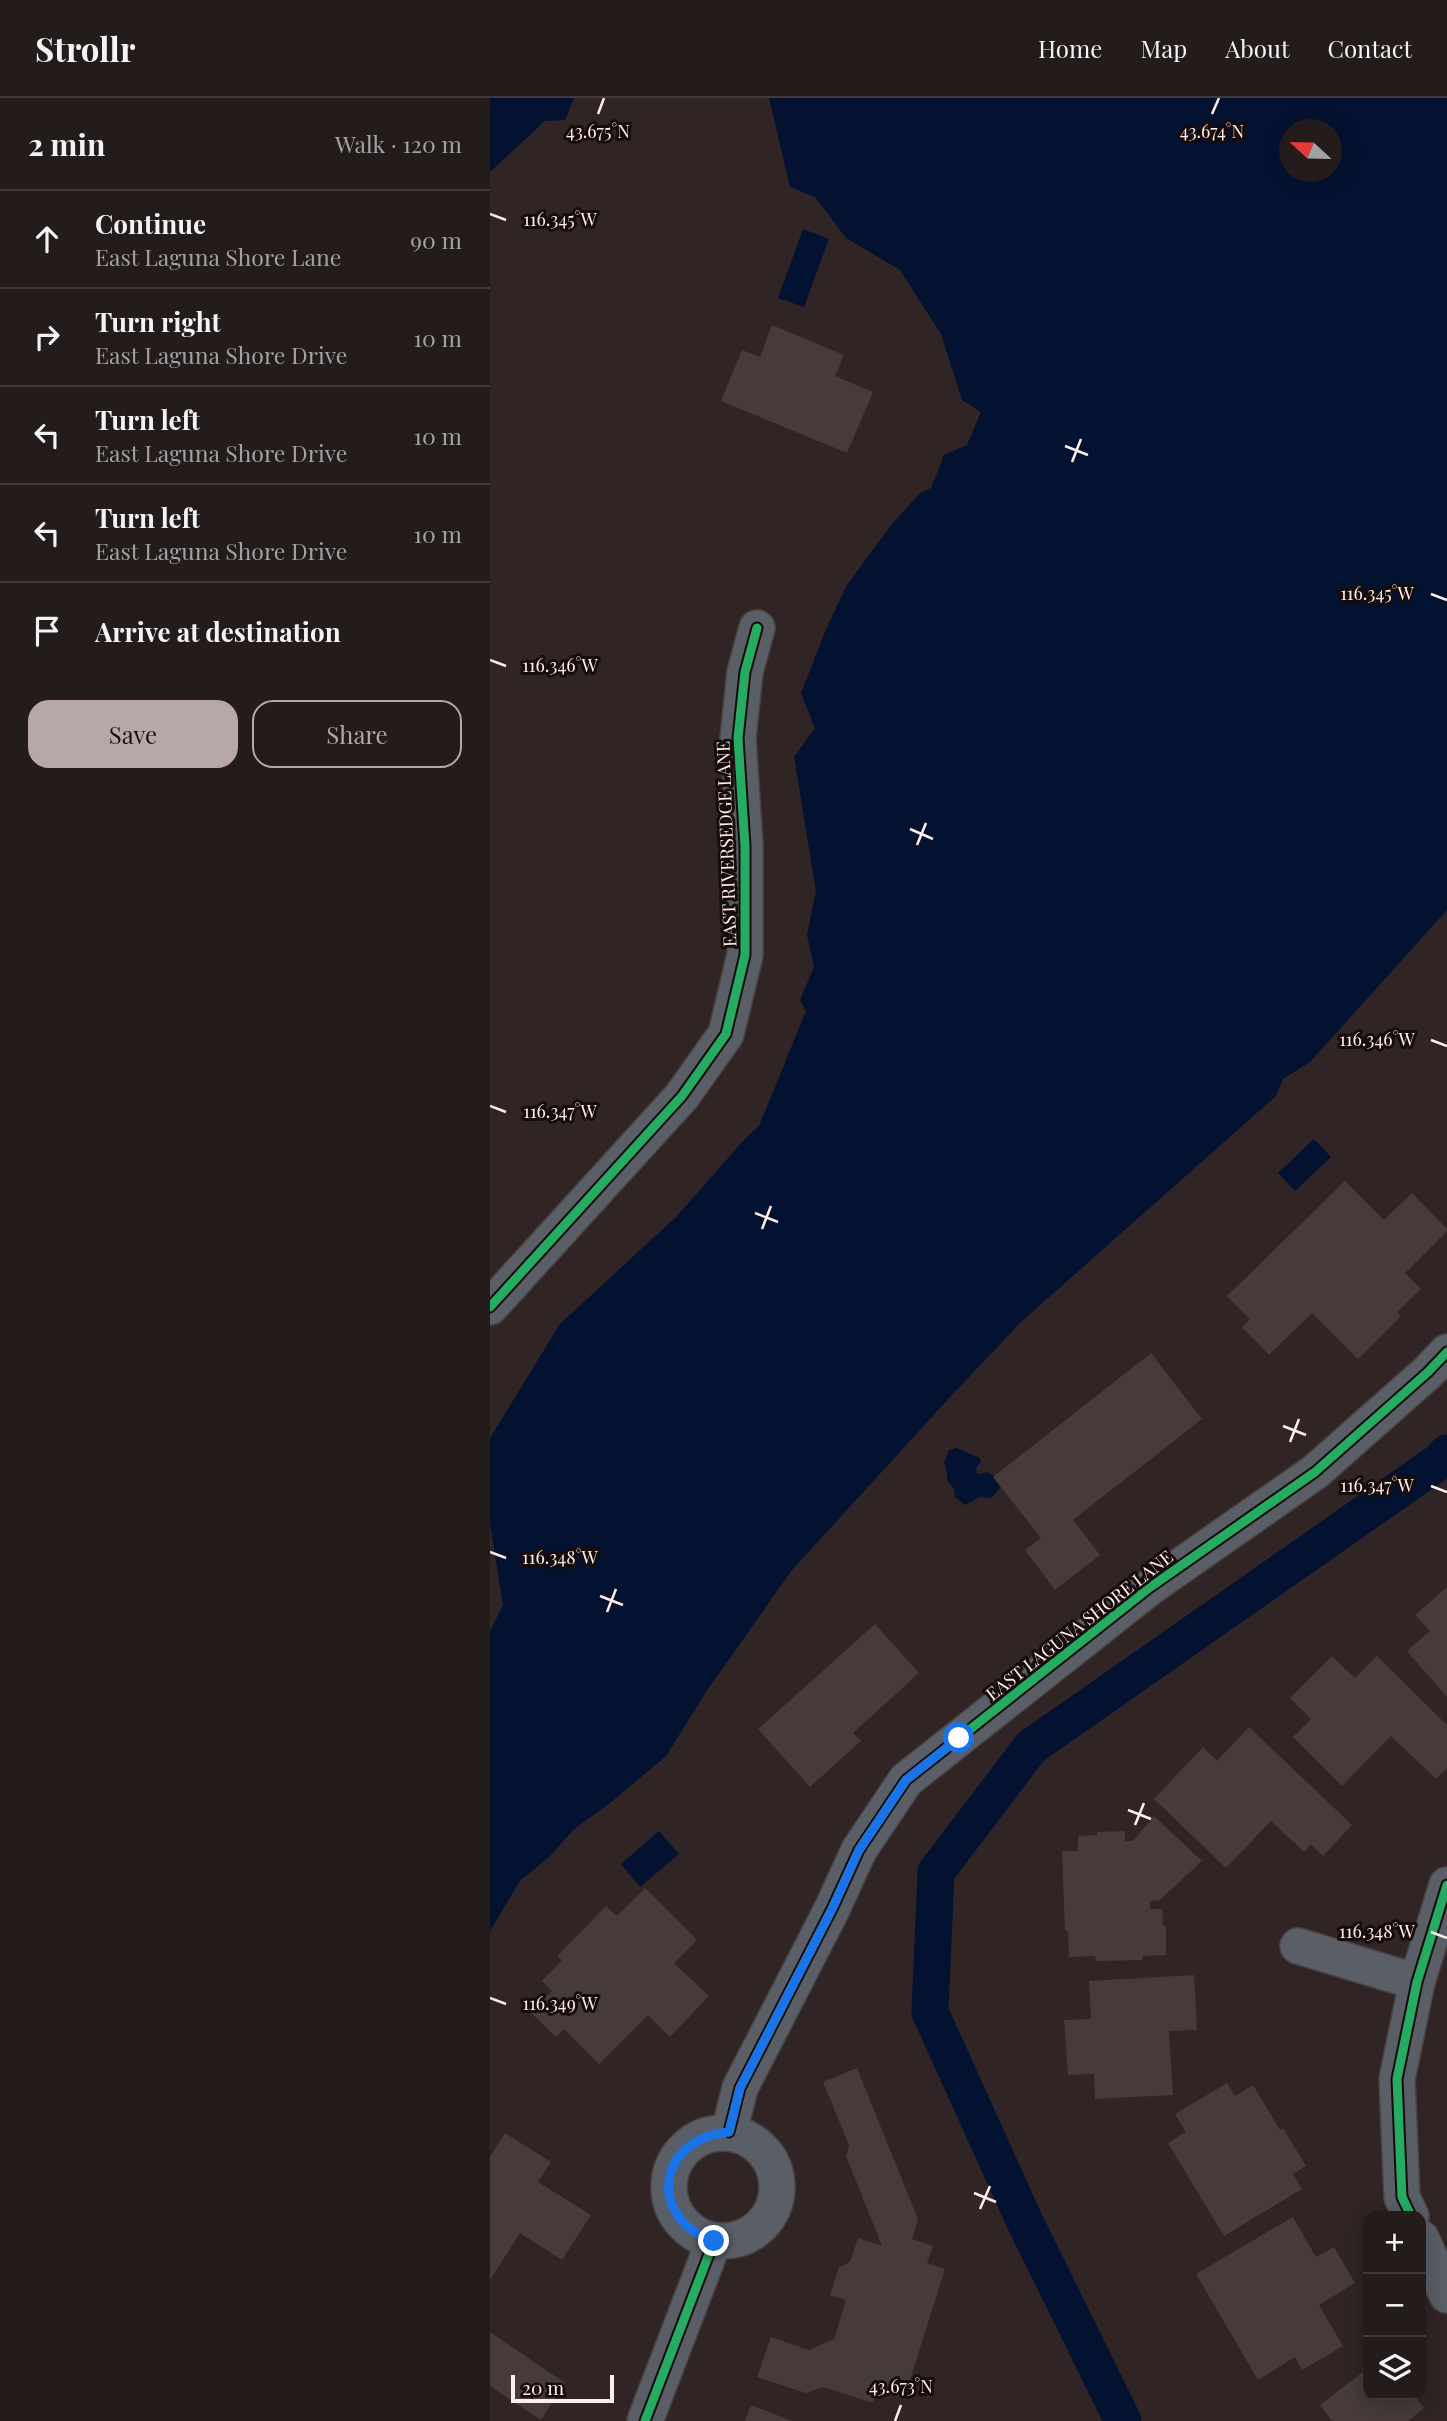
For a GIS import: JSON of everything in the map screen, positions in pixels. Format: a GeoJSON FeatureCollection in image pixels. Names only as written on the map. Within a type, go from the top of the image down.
{"type":"FeatureCollection","features":[{"type":"Feature","properties":{"kind":"street","name":"EAST RIVERSEDGE LANE"},"geometry":{"type":"LineString","coordinates":[[490,1307],[682,1096],[726,1034],[745,955],[745,846],[738,738],[745,672],[757,628]]}},
{"type":"Feature","properties":{"kind":"street","name":"EAST LAGUNA SHORE LANE"},"geometry":{"type":"LineString","coordinates":[[729,2132],[740,2088],[832,1909],[859,1850],[906,1780],[1150,1588],[1315,1472],[1447,1352]]}},
{"type":"Feature","properties":{"kind":"street"},"geometry":{"type":"LineString","coordinates":[[1409,2211],[1402,2197],[1397,2080],[1417,1982],[1447,1885]]}},
{"type":"Feature","properties":{"kind":"street"},"geometry":{"type":"LineString","coordinates":[[1298,1946],[1417,1982]]}},
{"type":"Feature","properties":{"kind":"street"},"geometry":{"type":"LineString","coordinates":[[729,2132],[746,2137],[761,2146],[771,2160],[777,2176],[778,2194],[772,2211],[755,2231],[732,2241],[714,2241],[697,2235],[682,2223],[673,2207],[669,2189],[671,2171],[679,2154],[693,2141],[710,2134],[729,2132]]}},
{"type":"Feature","properties":{"kind":"street"},"geometry":{"type":"LineString","coordinates":[[645,2421],[714,2241]]}},
{"type":"Feature","properties":{"kind":"street"},"geometry":{"type":"LineString","coordinates":[[1426,2249],[1447,2295]]}},
{"type":"Feature","properties":{"kind":"water"},"geometry":{"type":"Polygon","coordinates":[[[490,98],[574,98],[565,120],[545,121],[490,172],[490,98]]]}},
{"type":"Feature","properties":{"kind":"water"},"geometry":{"type":"Polygon","coordinates":[[[769,98],[1447,98],[1447,910],[1310,1062],[1283,1079],[1276,1096],[1021,1322],[951,1396],[792,1570],[706,1692],[666,1756],[609,1804],[574,1829],[550,1856],[520,1881],[490,1931],[490,1631],[503,1605],[490,1524],[490,1438],[560,1324],[676,1217],[759,1126],[806,1011],[800,1000],[814,967],[807,935],[816,891],[794,757],[815,728],[801,693],[847,585],[892,524],[920,493],[931,488],[944,455],[967,445],[981,412],[962,400],[941,334],[900,270],[846,238],[815,197],[790,187],[769,98]]]}},
{"type":"Feature","properties":{"kind":"water"},"geometry":{"type":"Polygon","coordinates":[[[803,229],[829,239],[804,307],[778,298],[803,229]]]}},
{"type":"Feature","properties":{"kind":"water"},"geometry":{"type":"Polygon","coordinates":[[[1314,1139],[1331,1157],[1295,1191],[1278,1173],[1314,1139]]]}},
{"type":"Feature","properties":{"kind":"water"},"geometry":{"type":"Polygon","coordinates":[[[956,1448],[980,1458],[977,1474],[987,1472],[998,1478],[1000,1488],[991,1498],[980,1497],[965,1505],[955,1497],[954,1489],[947,1480],[944,1463],[949,1450],[956,1448]]]}},
{"type":"Feature","properties":{"kind":"water"},"geometry":{"type":"Polygon","coordinates":[[[659,1831],[679,1854],[640,1887],[621,1864],[659,1831]]]}},
{"type":"Feature","properties":{"kind":"building"},"geometry":{"type":"Polygon","coordinates":[[[772,325],[844,355],[835,376],[873,392],[847,453],[721,401],[742,350],[760,357],[772,325]]]}},
{"type":"Feature","properties":{"kind":"building"},"geometry":{"type":"Polygon","coordinates":[[[1345,1181],[1384,1220],[1412,1193],[1447,1231],[1405,1273],[1421,1289],[1397,1312],[1401,1316],[1358,1359],[1312,1313],[1269,1355],[1242,1327],[1250,1319],[1227,1296],[1345,1181]]]}},
{"type":"Feature","properties":{"kind":"building"},"geometry":{"type":"Polygon","coordinates":[[[1151,1353],[1202,1419],[1073,1520],[1100,1555],[1055,1590],[1025,1550],[1041,1538],[993,1477],[1151,1353]]]}},
{"type":"Feature","properties":{"kind":"building"},"geometry":{"type":"Polygon","coordinates":[[[1447,1587],[1447,1697],[1407,1651],[1430,1631],[1415,1615],[1447,1587]]]}},
{"type":"Feature","properties":{"kind":"building"},"geometry":{"type":"Polygon","coordinates":[[[875,1624],[919,1673],[853,1733],[861,1741],[810,1787],[758,1729],[875,1624]]]}},
{"type":"Feature","properties":{"kind":"building"},"geometry":{"type":"Polygon","coordinates":[[[1332,1656],[1355,1678],[1377,1656],[1447,1725],[1447,1768],[1436,1779],[1391,1736],[1342,1786],[1293,1737],[1311,1719],[1290,1698],[1332,1656]]]}},
{"type":"Feature","properties":{"kind":"building"},"geometry":{"type":"Polygon","coordinates":[[[1249,1727],[1352,1825],[1323,1856],[1311,1844],[1304,1852],[1271,1821],[1226,1868],[1154,1799],[1203,1747],[1217,1761],[1249,1727]]]}},
{"type":"Feature","properties":{"kind":"building"},"geometry":{"type":"Polygon","coordinates":[[[1154,1816],[1202,1861],[1160,1900],[1150,1901],[1150,1909],[1162,1909],[1163,1926],[1166,1926],[1166,1955],[1143,1956],[1142,1960],[1096,1961],[1095,1956],[1069,1957],[1068,1931],[1065,1931],[1062,1851],[1078,1851],[1078,1836],[1097,1835],[1097,1832],[1125,1831],[1125,1841],[1133,1841],[1154,1816]]]}},
{"type":"Feature","properties":{"kind":"building"},"geometry":{"type":"Polygon","coordinates":[[[645,1888],[697,1940],[674,1963],[709,1996],[670,2037],[648,2015],[599,2064],[564,2029],[556,2037],[531,2013],[552,1991],[542,1981],[562,1960],[557,1956],[606,1906],[617,1916],[645,1888]]]}},
{"type":"Feature","properties":{"kind":"building"},"geometry":{"type":"Polygon","coordinates":[[[1194,1975],[1197,2030],[1169,2031],[1173,2095],[1095,2099],[1094,2074],[1068,2075],[1064,2020],[1091,2019],[1089,1981],[1194,1975]]]}},
{"type":"Feature","properties":{"kind":"building"},"geometry":{"type":"Polygon","coordinates":[[[857,2068],[918,2219],[912,2239],[933,2246],[927,2263],[945,2269],[904,2399],[877,2390],[873,2403],[823,2387],[806,2393],[757,2377],[771,2337],[809,2350],[834,2339],[846,2300],[830,2295],[839,2267],[850,2262],[858,2238],[882,2246],[846,2156],[849,2145],[823,2082],[857,2068]]]}},
{"type":"Feature","properties":{"kind":"building"},"geometry":{"type":"Polygon","coordinates":[[[1227,2083],[1235,2096],[1253,2085],[1306,2166],[1293,2174],[1302,2189],[1224,2236],[1168,2143],[1186,2132],[1175,2114],[1227,2083]]]}},
{"type":"Feature","properties":{"kind":"building"},"geometry":{"type":"Polygon","coordinates":[[[505,2133],[551,2162],[538,2182],[591,2215],[562,2260],[520,2233],[490,2280],[490,2157],[505,2133]]]}},
{"type":"Feature","properties":{"kind":"building"},"geometry":{"type":"Polygon","coordinates":[[[1293,2217],[1316,2257],[1334,2247],[1355,2283],[1319,2305],[1343,2346],[1302,2370],[1295,2357],[1258,2380],[1196,2274],[1293,2217]]]}},
{"type":"Feature","properties":{"kind":"building"},"geometry":{"type":"Polygon","coordinates":[[[490,2332],[565,2383],[541,2420],[490,2386],[490,2332]]]}},
{"type":"Feature","properties":{"kind":"building"},"geometry":{"type":"Polygon","coordinates":[[[1363,2372],[1363,2400],[1417,2400],[1424,2408],[1408,2421],[1332,2421],[1320,2405],[1363,2372]]]}},
{"type":"Feature","properties":{"kind":"building"},"geometry":{"type":"Polygon","coordinates":[[[751,2405],[792,2421],[745,2421],[751,2405]]]}},
{"type":"Feature","properties":{"kind":"waterway"},"geometry":{"type":"LineString","coordinates":[[1123,2421],[1025,2222],[930,2012],[936,1872],[1031,1747],[1440,1461],[1447,1453]]}},
{"type":"Feature","properties":{"kind":"cycle path"},"geometry":{"type":"LineString","coordinates":[[490,1307],[682,1096],[726,1034],[745,955],[745,846],[738,738],[745,672],[757,628]]}},
{"type":"Feature","properties":{"kind":"cycle path"},"geometry":{"type":"LineString","coordinates":[[729,2132],[740,2088],[832,1909],[859,1850],[906,1780],[1149,1588],[1315,1472],[1447,1352]]}},
{"type":"Feature","properties":{"kind":"cycle path"},"geometry":{"type":"LineString","coordinates":[[1409,2211],[1402,2197],[1397,2079],[1417,1982],[1447,1885]]}},
{"type":"Feature","properties":{"kind":"cycle path"},"geometry":{"type":"LineString","coordinates":[[645,2421],[714,2241]]}},
{"type":"Feature","properties":{"kind":"route"},"geometry":{"type":"LineString","coordinates":[[714,2241],[697,2235],[682,2223],[673,2207],[669,2189],[671,2171],[679,2154],[693,2141],[710,2134],[729,2132],[740,2088],[832,1909],[859,1850],[906,1780],[959,1738]]}}]}
